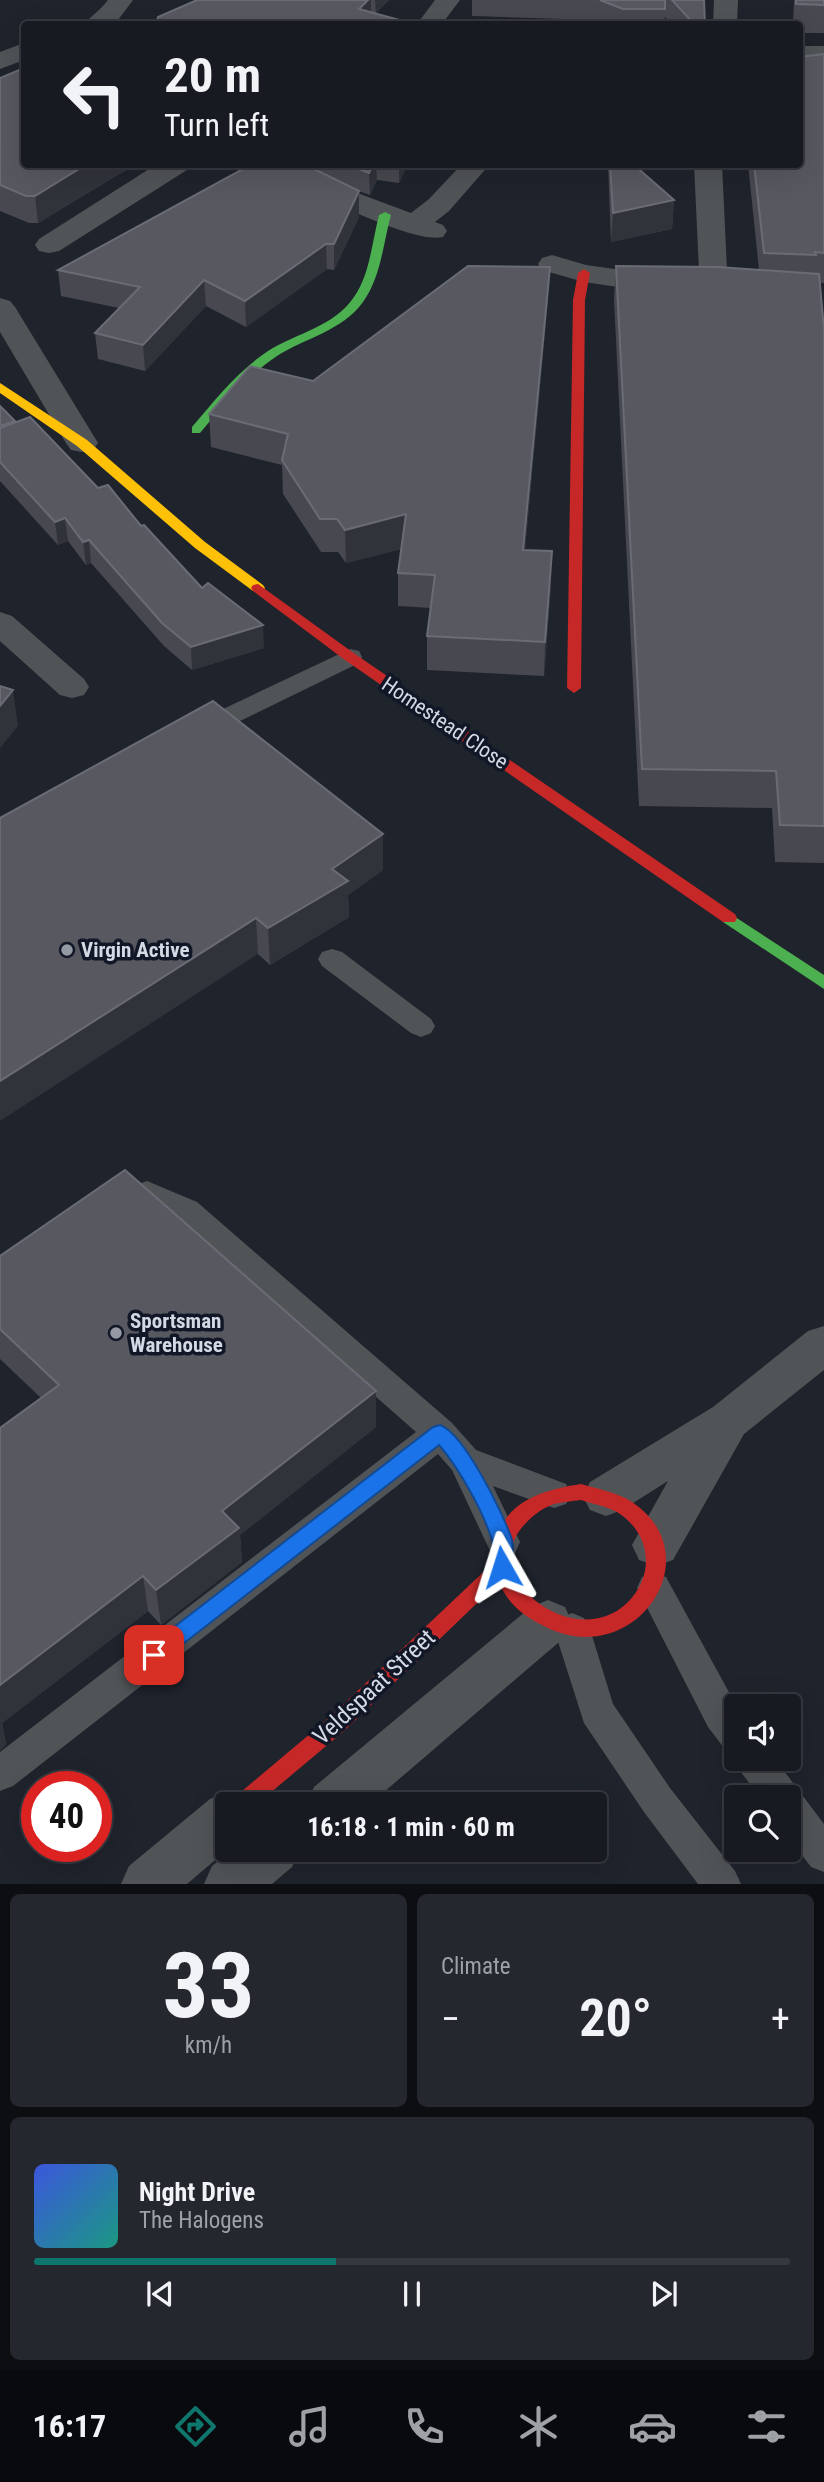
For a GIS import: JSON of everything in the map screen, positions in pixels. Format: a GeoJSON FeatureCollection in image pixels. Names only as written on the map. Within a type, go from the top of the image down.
{"type":"FeatureCollection","features":[{"type":"Feature","properties":{"kind":"street"},"geometry":{"type":"LineString","coordinates":[[102,21],[108,18],[121,0]]}},
{"type":"Feature","properties":{"kind":"street"},"geometry":{"type":"LineString","coordinates":[[431,21],[448,0]]}},
{"type":"Feature","properties":{"kind":"street"},"geometry":{"type":"LineString","coordinates":[[725,21],[726,0]]}},
{"type":"Feature","properties":{"kind":"street"},"geometry":{"type":"LineString","coordinates":[[0,61],[21,52]]}},
{"type":"Feature","properties":{"kind":"street"},"geometry":{"type":"LineString","coordinates":[[803,54],[824,54]]}},
{"type":"Feature","properties":{"kind":"street"},"geometry":{"type":"LineString","coordinates":[[49,245],[171,168]]}},
{"type":"Feature","properties":{"kind":"street"},"geometry":{"type":"LineString","coordinates":[[288,168],[334,194],[423,228],[439,205],[473,168]]}},
{"type":"Feature","properties":{"kind":"street"},"geometry":{"type":"LineString","coordinates":[[552,264],[584,273],[727,293],[709,168]]}},
{"type":"Feature","properties":{"kind":"street"},"geometry":{"type":"LineString","coordinates":[[196,430],[249,372],[274,353],[342,317],[357,304],[370,275],[376,238],[385,215]]}},
{"type":"Feature","properties":{"kind":"street"},"geometry":{"type":"LineString","coordinates":[[574,688],[579,300],[584,273]]}},
{"type":"Feature","properties":{"kind":"street","name":"Homestead Close"},"geometry":{"type":"LineString","coordinates":[[0,307],[82,443]]}},
{"type":"Feature","properties":{"kind":"street","name":"Homestead Close"},"geometry":{"type":"LineString","coordinates":[[0,387],[82,443],[200,545],[350,657],[824,983]]}},
{"type":"Feature","properties":{"kind":"street"},"geometry":{"type":"LineString","coordinates":[[0,623],[72,687]]}},
{"type":"Feature","properties":{"kind":"street"},"geometry":{"type":"LineString","coordinates":[[606,1496],[729,1420],[824,1344]]}},
{"type":"Feature","properties":{"kind":"street"},"geometry":{"type":"LineString","coordinates":[[655,1566],[645,1525],[628,1508],[606,1496],[581,1492],[554,1494],[531,1504],[513,1521],[502,1554],[509,1590],[526,1609],[560,1626],[598,1629],[622,1621],[641,1607],[655,1566],[729,1420]]}},
{"type":"Feature","properties":{"kind":"street","name":"Veldspaat Street"},"geometry":{"type":"LineString","coordinates":[[256,1792],[337,1724],[502,1554]]}},
{"type":"Feature","properties":{"kind":"street"},"geometry":{"type":"LineString","coordinates":[[348,1792],[560,1626]]}},
{"type":"Feature","properties":{"kind":"street"},"geometry":{"type":"LineString","coordinates":[[147,1884],[215,1827]]}},
{"type":"Feature","properties":{"kind":"street"},"geometry":{"type":"LineString","coordinates":[[230,1884],[258,1862]]}},
{"type":"Feature","properties":{"kind":"lane"},"geometry":{"type":"LineString","coordinates":[[178,741],[350,657]]}},
{"type":"Feature","properties":{"kind":"lane"},"geometry":{"type":"LineString","coordinates":[[332,960],[421,1026]]}},
{"type":"Feature","properties":{"kind":"lane"},"geometry":{"type":"LineString","coordinates":[[147,1194],[186,1211],[440,1433],[464,1460],[502,1554]]}},
{"type":"Feature","properties":{"kind":"lane"},"geometry":{"type":"LineString","coordinates":[[0,1774],[440,1433]]}},
{"type":"Feature","properties":{"kind":"lane"},"geometry":{"type":"LineString","coordinates":[[464,1460],[554,1494]]}},
{"type":"Feature","properties":{"kind":"lane"},"geometry":{"type":"LineString","coordinates":[[655,1566],[724,1719]]}},
{"type":"Feature","properties":{"kind":"lane"},"geometry":{"type":"LineString","coordinates":[[560,1626],[597,1712],[657,1800],[722,1884]]}},
{"type":"Feature","properties":{"kind":"lane"},"geometry":{"type":"LineString","coordinates":[[801,1823],[824,1854]]}},
{"type":"Feature","properties":{"kind":"building"},"geometry":{"type":"Polygon","coordinates":[[[197,0],[368,0],[359,9],[403,21],[157,21],[158,17],[197,0]]]}},
{"type":"Feature","properties":{"kind":"building"},"geometry":{"type":"Polygon","coordinates":[[[600,0],[665,0],[665,9],[623,9],[600,0]]]}},
{"type":"Feature","properties":{"kind":"building"},"geometry":{"type":"Polygon","coordinates":[[[672,0],[704,0],[705,21],[691,21],[672,0]]]}},
{"type":"Feature","properties":{"kind":"building"},"geometry":{"type":"Polygon","coordinates":[[[796,0],[824,0],[824,5],[796,4],[796,0]]]}},
{"type":"Feature","properties":{"kind":"building"},"geometry":{"type":"Polygon","coordinates":[[[824,54],[824,253],[764,253],[754,168],[803,168],[803,57],[824,54]]]}},
{"type":"Feature","properties":{"kind":"building"},"geometry":{"type":"Polygon","coordinates":[[[21,69],[21,168],[80,168],[35,196],[26,196],[0,185],[0,78],[21,69]]]}},
{"type":"Feature","properties":{"kind":"building"},"geometry":{"type":"Polygon","coordinates":[[[245,168],[312,168],[359,191],[334,244],[326,244],[245,301],[204,280],[143,345],[95,333],[140,287],[58,270],[245,168]]]}},
{"type":"Feature","properties":{"kind":"building"},"geometry":{"type":"Polygon","coordinates":[[[356,168],[371,168],[369,173],[356,168]]]}},
{"type":"Feature","properties":{"kind":"building"},"geometry":{"type":"Polygon","coordinates":[[[610,168],[638,168],[674,200],[613,213],[610,168]]]}},
{"type":"Feature","properties":{"kind":"building"},"geometry":{"type":"Polygon","coordinates":[[[468,266],[550,267],[523,550],[552,551],[545,642],[427,636],[435,575],[398,573],[406,514],[345,530],[337,519],[320,519],[282,460],[288,434],[209,414],[250,366],[313,381],[468,266]]]}},
{"type":"Feature","properties":{"kind":"building"},"geometry":{"type":"Polygon","coordinates":[[[616,266],[718,267],[819,274],[824,329],[824,826],[780,825],[776,771],[642,769],[616,266]]]}},
{"type":"Feature","properties":{"kind":"building"},"geometry":{"type":"Polygon","coordinates":[[[0,406],[15,421],[0,426],[0,406]]]}},
{"type":"Feature","properties":{"kind":"building"},"geometry":{"type":"Polygon","coordinates":[[[30,417],[98,488],[108,485],[141,526],[144,525],[202,588],[208,583],[263,625],[191,647],[162,623],[89,540],[83,542],[65,518],[55,522],[0,462],[0,428],[30,417]]]}},
{"type":"Feature","properties":{"kind":"building"},"geometry":{"type":"Polygon","coordinates":[[[0,686],[13,690],[0,706],[0,686]]]}},
{"type":"Feature","properties":{"kind":"building"},"geometry":{"type":"Polygon","coordinates":[[[213,701],[383,834],[332,869],[348,881],[268,928],[256,918],[0,1081],[0,818],[213,701]]]}},
{"type":"Feature","properties":{"kind":"building"},"geometry":{"type":"Polygon","coordinates":[[[125,1170],[376,1391],[222,1511],[239,1528],[156,1590],[143,1576],[0,1685],[0,1428],[59,1385],[0,1329],[0,1256],[125,1170]]]}},
{"type":"Feature","properties":{"kind":"traffic: fast"},"geometry":{"type":"LineString","coordinates":[[196,430],[231,389],[261,362],[350,311],[364,292],[385,215]]}},
{"type":"Feature","properties":{"kind":"traffic: fast"},"geometry":{"type":"LineString","coordinates":[[729,918],[824,983]]}},
{"type":"Feature","properties":{"kind":"traffic: slow"},"geometry":{"type":"LineString","coordinates":[[0,387],[82,443],[200,545],[258,588]]}},
{"type":"Feature","properties":{"kind":"traffic: jam"},"geometry":{"type":"LineString","coordinates":[[574,688],[579,300],[584,273]]}},
{"type":"Feature","properties":{"kind":"traffic: jam"},"geometry":{"type":"LineString","coordinates":[[258,588],[350,657],[729,918]]}},
{"type":"Feature","properties":{"kind":"traffic: jam"},"geometry":{"type":"LineString","coordinates":[[581,1492],[626,1508],[641,1521],[656,1551],[653,1582],[645,1596],[634,1610],[604,1628],[581,1629],[566,1626],[531,1610],[513,1591],[503,1569],[503,1547],[511,1526],[527,1508],[550,1496],[581,1492]]}},
{"type":"Feature","properties":{"kind":"traffic: jam"},"geometry":{"type":"LineString","coordinates":[[256,1792],[337,1724],[502,1567]]}},
{"type":"Feature","properties":{"kind":"place","name":"Virgin Active"},"geometry":{"type":"Point","coordinates":[67,950]}},
{"type":"Feature","properties":{"kind":"place","name":"Sportsman Warehouse"},"geometry":{"type":"Point","coordinates":[116,1333]}},
{"type":"Feature","properties":{"kind":"route"},"geometry":{"type":"LineString","coordinates":[[154,1655],[440,1433],[464,1460],[503,1542],[502,1567]]}}]}
